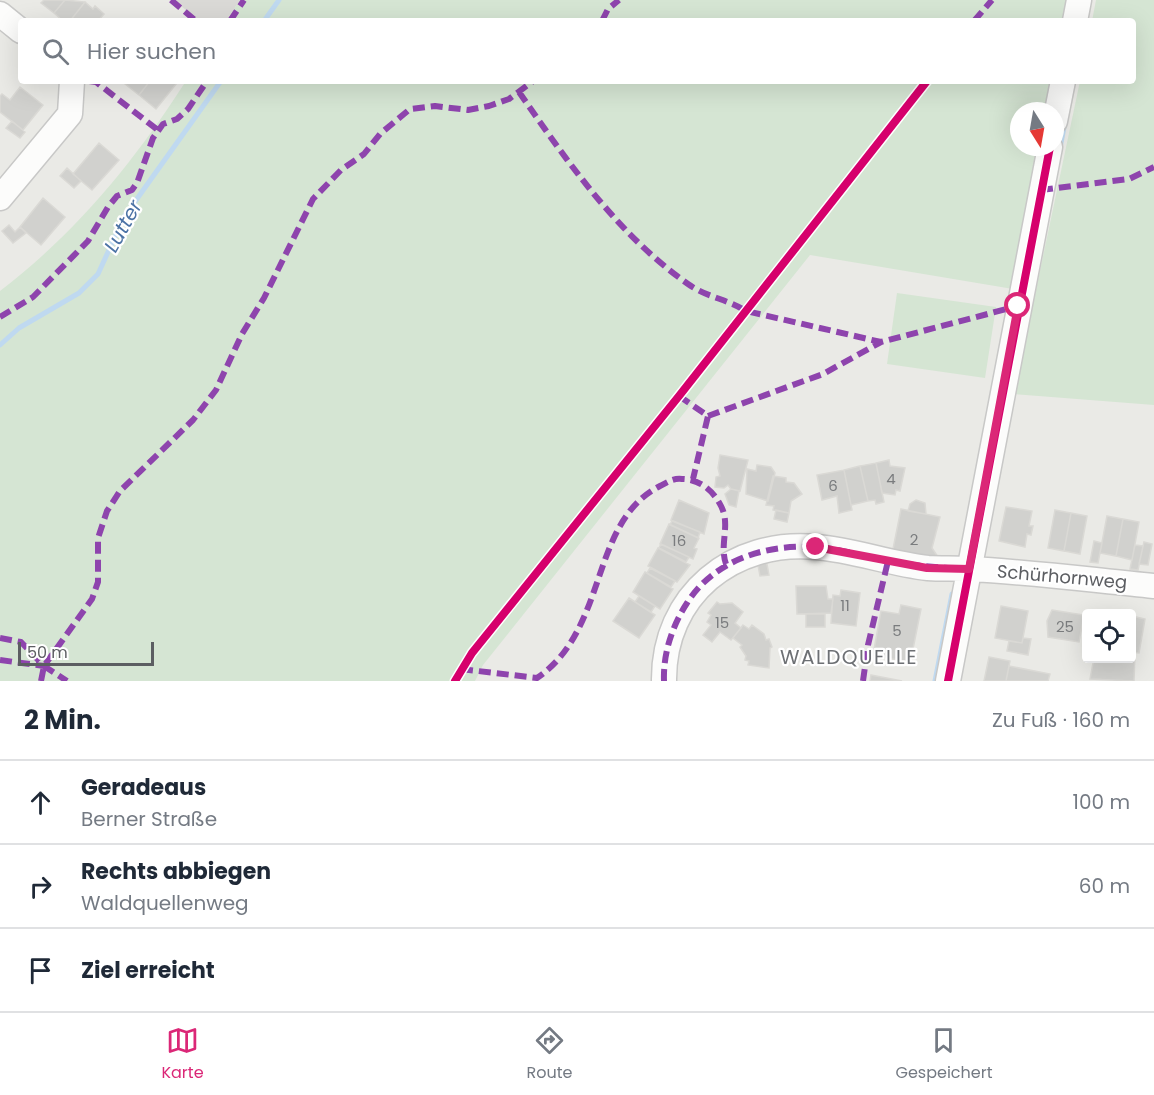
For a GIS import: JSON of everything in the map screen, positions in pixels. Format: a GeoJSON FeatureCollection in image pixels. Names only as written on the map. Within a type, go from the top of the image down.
{"type":"FeatureCollection","features":[{"type":"Feature","properties":{"kind":"street"},"geometry":{"type":"LineString","coordinates":[[1076,18],[1079,0]]}},
{"type":"Feature","properties":{"kind":"street"},"geometry":{"type":"LineString","coordinates":[[0,14],[18,29]]}},
{"type":"Feature","properties":{"kind":"street"},"geometry":{"type":"LineString","coordinates":[[0,198],[70,114],[72,84]]}},
{"type":"Feature","properties":{"kind":"street"},"geometry":{"type":"LineString","coordinates":[[1059,102],[1062,84]]}},
{"type":"Feature","properties":{"kind":"street"},"geometry":{"type":"LineString","coordinates":[[948,681],[1048,156]]}},
{"type":"Feature","properties":{"kind":"street","name":"Schürhornweg"},"geometry":{"type":"LineString","coordinates":[[664,681],[669,642],[680,614],[696,589],[726,564],[758,553],[788,547],[816,547],[927,568],[969,569],[1154,586]]}},
{"type":"Feature","properties":{"kind":"shaded area"},"geometry":{"type":"Polygon","coordinates":[[[174,0],[240,0],[228,18],[195,18],[174,0]]]}},
{"type":"Feature","properties":{"kind":"green space"},"geometry":{"type":"Polygon","coordinates":[[[240,0],[1072,0],[1068,18],[228,18],[240,0]]]}},
{"type":"Feature","properties":{"kind":"green space"},"geometry":{"type":"Polygon","coordinates":[[[1096,0],[1154,0],[1154,405],[1014,394],[1079,84],[1136,84],[1136,18],[1093,18],[1096,0]]]}},
{"type":"Feature","properties":{"kind":"green space"},"geometry":{"type":"Polygon","coordinates":[[[184,84],[1054,84],[1051,102],[1010,102],[1010,156],[1040,156],[1013,289],[810,255],[483,665],[475,681],[0,681],[0,291],[55,244],[79,220],[146,140],[184,84]]]}},
{"type":"Feature","properties":{"kind":"green space"},"geometry":{"type":"Polygon","coordinates":[[[897,293],[996,307],[985,378],[887,364],[897,293]]]}},
{"type":"Feature","properties":{"kind":"building"},"geometry":{"type":"Polygon","coordinates":[[[44,0],[65,0],[54,13],[41,3],[44,0]]]}},
{"type":"Feature","properties":{"kind":"building"},"geometry":{"type":"Polygon","coordinates":[[[65,0],[85,2],[72,18],[60,18],[54,13],[65,0]]]}},
{"type":"Feature","properties":{"kind":"building"},"geometry":{"type":"Polygon","coordinates":[[[85,2],[93,9],[95,6],[104,14],[101,18],[72,18],[85,2]]]}},
{"type":"Feature","properties":{"kind":"building"},"geometry":{"type":"Polygon","coordinates":[[[125,84],[148,84],[139,95],[125,84]]]}},
{"type":"Feature","properties":{"kind":"building"},"geometry":{"type":"Polygon","coordinates":[[[148,84],[176,84],[156,109],[139,95],[148,84]]]}},
{"type":"Feature","properties":{"kind":"building"},"geometry":{"type":"Polygon","coordinates":[[[20,87],[43,105],[23,130],[0,112],[0,96],[2,94],[10,100],[20,87]]]}},
{"type":"Feature","properties":{"kind":"building"},"geometry":{"type":"Polygon","coordinates":[[[12,121],[25,132],[20,138],[6,128],[12,121]]]}},
{"type":"Feature","properties":{"kind":"building"},"geometry":{"type":"Polygon","coordinates":[[[99,143],[119,160],[92,190],[73,174],[99,143]]]}},
{"type":"Feature","properties":{"kind":"building"},"geometry":{"type":"Polygon","coordinates":[[[67,168],[81,181],[74,188],[60,176],[67,168]]]}},
{"type":"Feature","properties":{"kind":"building"},"geometry":{"type":"Polygon","coordinates":[[[43,198],[65,217],[41,245],[20,227],[43,198]]]}},
{"type":"Feature","properties":{"kind":"building"},"geometry":{"type":"Polygon","coordinates":[[[9,225],[15,232],[20,227],[26,233],[13,243],[2,231],[9,225]]]}},
{"type":"Feature","properties":{"kind":"building"},"geometry":{"type":"Polygon","coordinates":[[[720,455],[748,460],[740,491],[731,489],[728,485],[724,488],[715,487],[716,477],[720,476],[718,468],[720,455]]]}},
{"type":"Feature","properties":{"kind":"building"},"geometry":{"type":"Polygon","coordinates":[[[889,460],[890,466],[905,468],[900,491],[896,490],[895,495],[882,493],[876,463],[889,460]]]}},
{"type":"Feature","properties":{"kind":"building"},"geometry":{"type":"Polygon","coordinates":[[[876,463],[884,502],[876,504],[875,500],[868,501],[860,466],[876,463]]]}},
{"type":"Feature","properties":{"kind":"building"},"geometry":{"type":"Polygon","coordinates":[[[757,465],[771,467],[775,473],[768,501],[746,494],[747,469],[756,471],[757,465]]]}},
{"type":"Feature","properties":{"kind":"building"},"geometry":{"type":"Polygon","coordinates":[[[860,466],[868,501],[851,505],[844,470],[860,466]]]}},
{"type":"Feature","properties":{"kind":"building"},"geometry":{"type":"Polygon","coordinates":[[[844,470],[852,510],[839,513],[837,496],[822,500],[817,475],[844,470]]]}},
{"type":"Feature","properties":{"kind":"building"},"geometry":{"type":"Polygon","coordinates":[[[773,476],[786,478],[786,482],[794,483],[802,494],[791,501],[789,513],[773,510],[774,506],[766,505],[773,476]]]}},
{"type":"Feature","properties":{"kind":"building"},"geometry":{"type":"Polygon","coordinates":[[[731,489],[739,491],[736,507],[729,505],[725,494],[731,489]]]}},
{"type":"Feature","properties":{"kind":"building"},"geometry":{"type":"Polygon","coordinates":[[[679,500],[709,513],[704,534],[671,520],[679,500]]]}},
{"type":"Feature","properties":{"kind":"building"},"geometry":{"type":"Polygon","coordinates":[[[916,500],[925,503],[926,514],[908,511],[910,504],[916,500]]]}},
{"type":"Feature","properties":{"kind":"building"},"geometry":{"type":"Polygon","coordinates":[[[1006,507],[1032,511],[1029,526],[1033,526],[1031,535],[1027,534],[1025,547],[999,541],[1006,507]]]}},
{"type":"Feature","properties":{"kind":"building"},"geometry":{"type":"Polygon","coordinates":[[[901,509],[940,517],[932,548],[938,557],[892,554],[901,509]]]}},
{"type":"Feature","properties":{"kind":"building"},"geometry":{"type":"Polygon","coordinates":[[[776,510],[789,513],[787,522],[774,519],[776,510]]]}},
{"type":"Feature","properties":{"kind":"building"},"geometry":{"type":"Polygon","coordinates":[[[1055,510],[1071,513],[1064,551],[1048,548],[1055,510]]]}},
{"type":"Feature","properties":{"kind":"building"},"geometry":{"type":"Polygon","coordinates":[[[1071,513],[1087,516],[1080,554],[1064,551],[1071,513]]]}},
{"type":"Feature","properties":{"kind":"building"},"geometry":{"type":"Polygon","coordinates":[[[1107,516],[1123,519],[1116,556],[1100,553],[1107,516]]]}},
{"type":"Feature","properties":{"kind":"building"},"geometry":{"type":"Polygon","coordinates":[[[1123,519],[1139,522],[1132,560],[1116,556],[1123,519]]]}},
{"type":"Feature","properties":{"kind":"building"},"geometry":{"type":"Polygon","coordinates":[[[672,521],[700,532],[698,538],[670,525],[672,521]]]}},
{"type":"Feature","properties":{"kind":"building"},"geometry":{"type":"Polygon","coordinates":[[[669,524],[699,538],[694,548],[697,549],[693,559],[660,544],[669,524]]]}},
{"type":"Feature","properties":{"kind":"building"},"geometry":{"type":"Polygon","coordinates":[[[1094,541],[1102,543],[1098,563],[1090,562],[1094,541]]]}},
{"type":"Feature","properties":{"kind":"building"},"geometry":{"type":"Polygon","coordinates":[[[1144,542],[1152,544],[1148,565],[1139,564],[1144,542]]]}},
{"type":"Feature","properties":{"kind":"building"},"geometry":{"type":"Polygon","coordinates":[[[661,544],[689,557],[686,562],[659,548],[661,544]]]}},
{"type":"Feature","properties":{"kind":"building"},"geometry":{"type":"Polygon","coordinates":[[[1135,545],[1143,546],[1138,570],[1130,569],[1135,545]]]}},
{"type":"Feature","properties":{"kind":"building"},"geometry":{"type":"Polygon","coordinates":[[[658,548],[690,565],[677,582],[648,566],[658,548]]]}},
{"type":"Feature","properties":{"kind":"building"},"geometry":{"type":"Polygon","coordinates":[[[766,559],[769,575],[760,576],[757,560],[766,559]]]}},
{"type":"Feature","properties":{"kind":"building"},"geometry":{"type":"Polygon","coordinates":[[[650,568],[675,581],[671,587],[647,573],[650,568]]]}},
{"type":"Feature","properties":{"kind":"building"},"geometry":{"type":"Polygon","coordinates":[[[645,572],[673,589],[660,609],[633,592],[645,572]]]}},
{"type":"Feature","properties":{"kind":"building"},"geometry":{"type":"Polygon","coordinates":[[[796,586],[826,586],[828,599],[833,599],[831,613],[797,614],[796,586]]]}},
{"type":"Feature","properties":{"kind":"building"},"geometry":{"type":"Polygon","coordinates":[[[841,590],[860,593],[856,626],[831,623],[833,595],[840,596],[841,590]]]}},
{"type":"Feature","properties":{"kind":"building"},"geometry":{"type":"Polygon","coordinates":[[[639,596],[655,606],[651,612],[635,602],[639,596]]]}},
{"type":"Feature","properties":{"kind":"building"},"geometry":{"type":"Polygon","coordinates":[[[629,598],[655,615],[639,638],[613,621],[629,598]]]}},
{"type":"Feature","properties":{"kind":"building"},"geometry":{"type":"Polygon","coordinates":[[[717,602],[732,603],[743,612],[735,623],[741,628],[731,640],[720,632],[712,642],[703,635],[711,625],[707,622],[711,615],[708,613],[717,602]]]}},
{"type":"Feature","properties":{"kind":"building"},"geometry":{"type":"Polygon","coordinates":[[[901,605],[921,609],[913,649],[909,648],[907,662],[873,655],[881,611],[899,614],[901,605]]]}},
{"type":"Feature","properties":{"kind":"building"},"geometry":{"type":"Polygon","coordinates":[[[1001,606],[1028,611],[1022,643],[995,638],[1001,606]]]}},
{"type":"Feature","properties":{"kind":"building"},"geometry":{"type":"Polygon","coordinates":[[[1052,610],[1082,615],[1079,642],[1048,637],[1047,621],[1052,610]]]}},
{"type":"Feature","properties":{"kind":"building"},"geometry":{"type":"Polygon","coordinates":[[[806,614],[825,614],[825,627],[806,627],[806,614]]]}},
{"type":"Feature","properties":{"kind":"building"},"geometry":{"type":"Polygon","coordinates":[[[1136,617],[1145,619],[1139,653],[1136,653],[1136,617]]]}},
{"type":"Feature","properties":{"kind":"building"},"geometry":{"type":"Polygon","coordinates":[[[743,625],[749,629],[752,625],[764,634],[766,640],[769,639],[772,647],[770,648],[769,668],[748,665],[749,661],[745,660],[746,656],[740,647],[742,645],[733,638],[743,625]]]}},
{"type":"Feature","properties":{"kind":"building"},"geometry":{"type":"Polygon","coordinates":[[[1023,638],[1031,639],[1028,655],[1007,651],[1009,641],[1022,643],[1023,638]]]}},
{"type":"Feature","properties":{"kind":"building"},"geometry":{"type":"Polygon","coordinates":[[[989,657],[1010,661],[1006,681],[984,681],[989,657]]]}},
{"type":"Feature","properties":{"kind":"building"},"geometry":{"type":"Polygon","coordinates":[[[1093,663],[1135,663],[1134,681],[1090,679],[1093,663]]]}},
{"type":"Feature","properties":{"kind":"building"},"geometry":{"type":"Polygon","coordinates":[[[1009,666],[1050,674],[1048,681],[1006,681],[1009,666]]]}},
{"type":"Feature","properties":{"kind":"building"},"geometry":{"type":"Polygon","coordinates":[[[871,675],[902,681],[870,681],[871,675]]]}},
{"type":"Feature","properties":{"kind":"waterway","name":"Lutter"},"geometry":{"type":"LineString","coordinates":[[266,18],[279,0]]}},
{"type":"Feature","properties":{"kind":"waterway","name":"Lutter"},"geometry":{"type":"LineString","coordinates":[[0,345],[19,328],[79,293],[98,274],[124,217],[219,84]]}},
{"type":"Feature","properties":{"kind":"waterway"},"geometry":{"type":"LineString","coordinates":[[1064,127],[1065,122]]}},
{"type":"Feature","properties":{"kind":"waterway"},"geometry":{"type":"LineString","coordinates":[[935,681],[952,594]]}},
{"type":"Feature","properties":{"kind":"marked path"},"geometry":{"type":"LineString","coordinates":[[171,0],[192,18]]}},
{"type":"Feature","properties":{"kind":"marked path"},"geometry":{"type":"LineString","coordinates":[[232,18],[244,0]]}},
{"type":"Feature","properties":{"kind":"marked path"},"geometry":{"type":"LineString","coordinates":[[604,18],[608,9],[619,0]]}},
{"type":"Feature","properties":{"kind":"marked path"},"geometry":{"type":"LineString","coordinates":[[977,18],[992,0]]}},
{"type":"Feature","properties":{"kind":"marked path"},"geometry":{"type":"LineString","coordinates":[[99,84],[159,131]]}},
{"type":"Feature","properties":{"kind":"marked path"},"geometry":{"type":"LineString","coordinates":[[0,317],[33,297],[88,241],[117,196],[132,190],[137,183],[153,138],[163,124],[177,119],[188,109],[205,84]]}},
{"type":"Feature","properties":{"kind":"marked path"},"geometry":{"type":"LineString","coordinates":[[41,681],[44,666],[92,599],[98,582],[98,538],[107,511],[120,491],[193,420],[216,390],[242,334],[264,298],[313,199],[341,170],[364,154],[380,134],[410,109],[435,106],[468,110],[489,106],[509,99],[529,84]]}},
{"type":"Feature","properties":{"kind":"marked path"},"geometry":{"type":"LineString","coordinates":[[519,92],[575,170],[638,243],[688,284],[746,311],[881,342],[1018,306]]}},
{"type":"Feature","properties":{"kind":"marked path"},"geometry":{"type":"LineString","coordinates":[[1041,190],[1129,179],[1154,167]]}},
{"type":"Feature","properties":{"kind":"marked path"},"geometry":{"type":"LineString","coordinates":[[708,416],[823,374],[881,342]]}},
{"type":"Feature","properties":{"kind":"marked path"},"geometry":{"type":"LineString","coordinates":[[679,396],[708,416],[693,479]]}},
{"type":"Feature","properties":{"kind":"marked path"},"geometry":{"type":"LineString","coordinates":[[461,669],[537,678],[552,665],[565,651],[580,626],[604,561],[630,510],[644,497],[671,481],[679,479],[700,483],[718,500],[725,520],[724,557],[726,564]]}},
{"type":"Feature","properties":{"kind":"marked path"},"geometry":{"type":"LineString","coordinates":[[664,681],[665,661],[670,640],[687,603],[698,588],[712,576],[743,558],[778,548],[815,547],[907,564],[969,569]]}},
{"type":"Feature","properties":{"kind":"marked path"},"geometry":{"type":"LineString","coordinates":[[863,681],[868,645],[888,561]]}},
{"type":"Feature","properties":{"kind":"marked path"},"geometry":{"type":"LineString","coordinates":[[0,638],[21,642],[44,666],[67,681]]}},
{"type":"Feature","properties":{"kind":"marked path"},"geometry":{"type":"LineString","coordinates":[[0,660],[44,666]]}},
{"type":"Feature","properties":{"kind":"cycle path"},"geometry":{"type":"LineString","coordinates":[[455,681],[472,653],[679,396],[925,84]]}},
{"type":"Feature","properties":{"kind":"cycle path"},"geometry":{"type":"LineString","coordinates":[[948,681],[1048,156]]}},
{"type":"Feature","properties":{"kind":"district","name":"WALDQUELLE"},"geometry":{"type":"Point","coordinates":[849,657]}},
{"type":"Feature","properties":{"kind":"route"},"geometry":{"type":"LineString","coordinates":[[816,547],[927,568],[969,569],[1018,306]]}}]}
